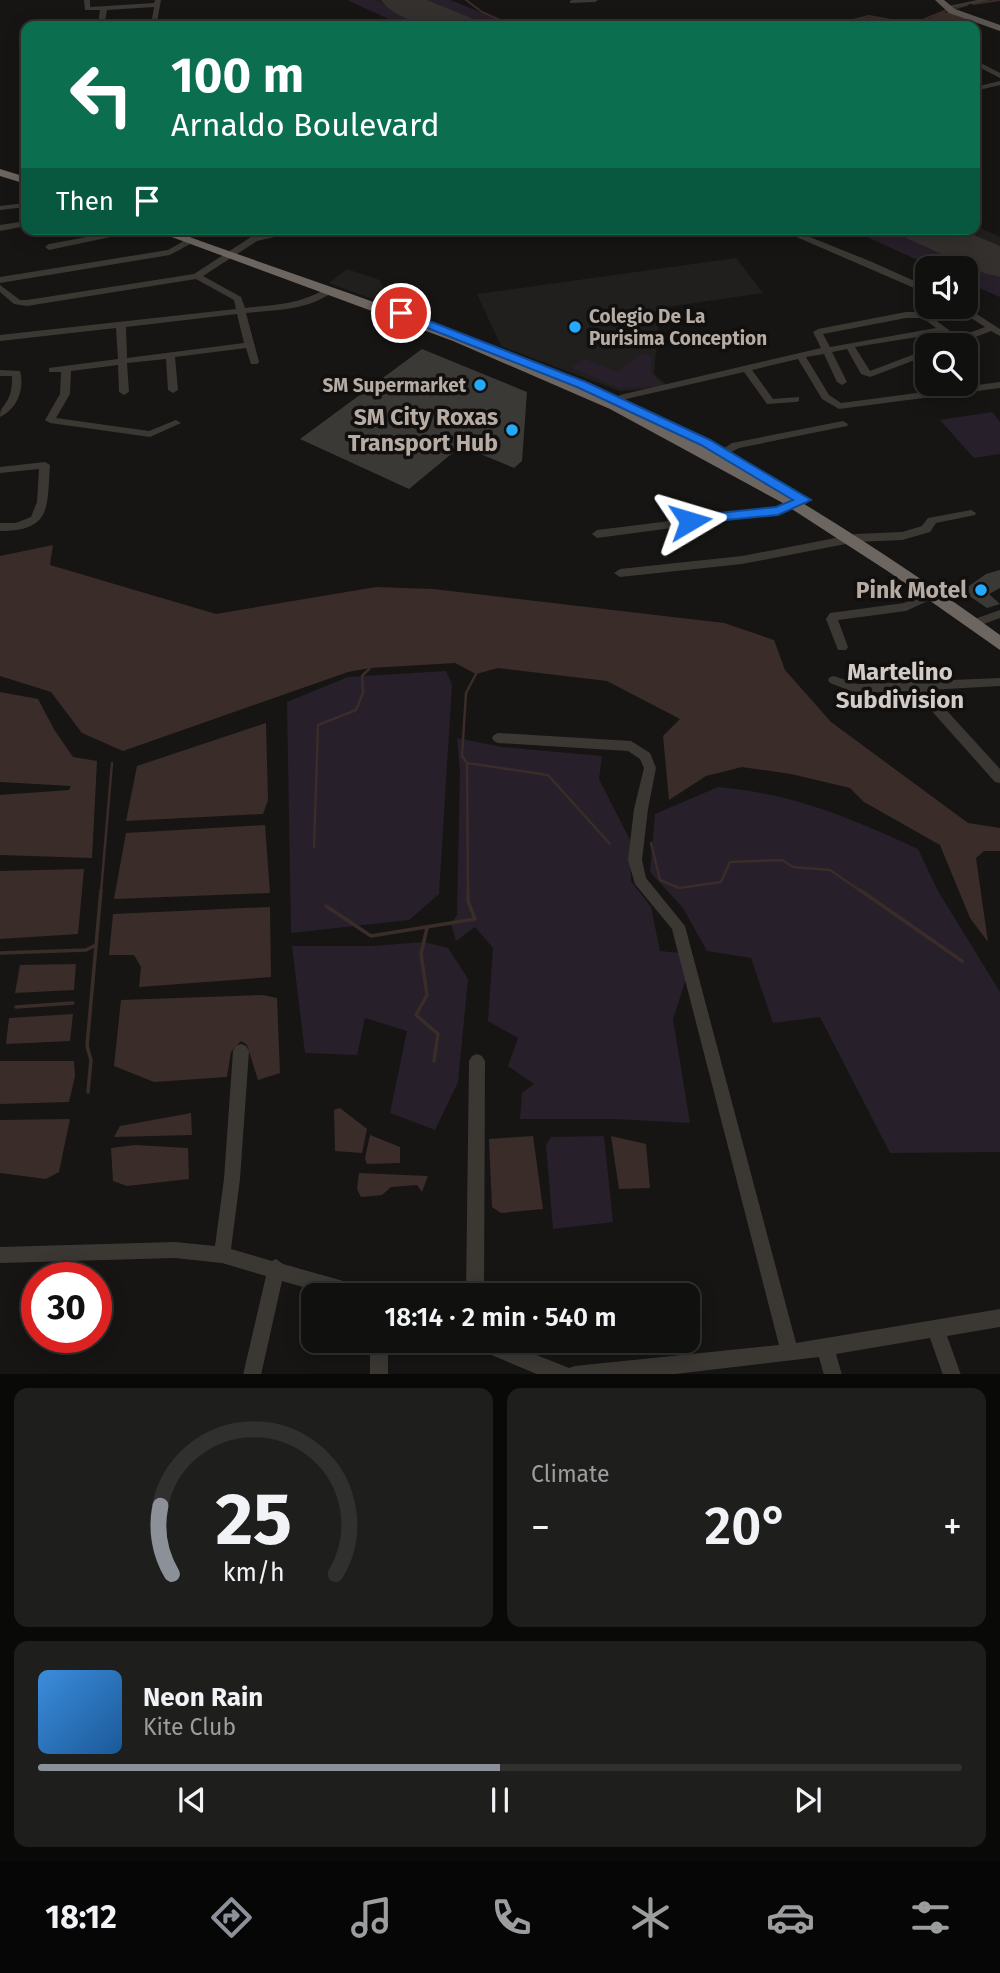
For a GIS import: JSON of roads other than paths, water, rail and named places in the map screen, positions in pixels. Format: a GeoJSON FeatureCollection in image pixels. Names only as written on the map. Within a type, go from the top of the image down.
{"type":"FeatureCollection","features":[{"type":"Feature","properties":{"kind":"highway"},"geometry":{"type":"LineString","coordinates":[[0,169],[21,177]]}},
{"type":"Feature","properties":{"kind":"highway"},"geometry":{"type":"LineString","coordinates":[[182,235],[487,348],[608,399],[719,455],[801,503],[937,592],[977,622],[1000,644]]}},
{"type":"Feature","properties":{"kind":"highway"},"geometry":{"type":"LineString","coordinates":[[977,622],[1000,634]]}},
{"type":"Feature","properties":{"kind":"main road"},"geometry":{"type":"LineString","coordinates":[[939,0],[947,8],[1000,28]]}},
{"type":"Feature","properties":{"kind":"street"},"geometry":{"type":"LineString","coordinates":[[572,2],[595,0]]}},
{"type":"Feature","properties":{"kind":"street"},"geometry":{"type":"LineString","coordinates":[[947,8],[988,0]]}},
{"type":"Feature","properties":{"kind":"street"},"geometry":{"type":"LineString","coordinates":[[139,3],[87,9],[87,1],[158,2],[155,20],[146,21]]}},
{"type":"Feature","properties":{"kind":"street"},"geometry":{"type":"LineString","coordinates":[[138,21],[139,3]]}},
{"type":"Feature","properties":{"kind":"street"},"geometry":{"type":"LineString","coordinates":[[121,21],[126,6]]}},
{"type":"Feature","properties":{"kind":"street"},"geometry":{"type":"LineString","coordinates":[[102,21],[104,8]]}},
{"type":"Feature","properties":{"kind":"street"},"geometry":{"type":"LineString","coordinates":[[980,66],[998,79]]}},
{"type":"Feature","properties":{"kind":"street"},"geometry":{"type":"LineString","coordinates":[[983,80],[998,79]]}},
{"type":"Feature","properties":{"kind":"street"},"geometry":{"type":"LineString","coordinates":[[980,86],[998,79]]}},
{"type":"Feature","properties":{"kind":"street"},"geometry":{"type":"LineString","coordinates":[[0,208],[21,206]]}},
{"type":"Feature","properties":{"kind":"street"},"geometry":{"type":"LineString","coordinates":[[0,228],[21,225]]}},
{"type":"Feature","properties":{"kind":"street"},"geometry":{"type":"LineString","coordinates":[[49,247],[112,235]]}},
{"type":"Feature","properties":{"kind":"street"},"geometry":{"type":"LineString","coordinates":[[0,280],[170,251],[179,235]]}},
{"type":"Feature","properties":{"kind":"street"},"geometry":{"type":"LineString","coordinates":[[0,288],[17,302],[27,303],[197,276],[254,239],[274,235]]}},
{"type":"Feature","properties":{"kind":"street"},"geometry":{"type":"LineString","coordinates":[[797,235],[915,285]]}},
{"type":"Feature","properties":{"kind":"street"},"geometry":{"type":"LineString","coordinates":[[197,276],[238,299],[254,362]]}},
{"type":"Feature","properties":{"kind":"street"},"geometry":{"type":"LineString","coordinates":[[1,339],[294,305],[313,300],[330,290]]}},
{"type":"Feature","properties":{"kind":"street"},"geometry":{"type":"LineString","coordinates":[[842,382],[818,332],[925,315],[948,333]]}},
{"type":"Feature","properties":{"kind":"street"},"geometry":{"type":"LineString","coordinates":[[978,319],[996,330]]}},
{"type":"Feature","properties":{"kind":"street"},"geometry":{"type":"LineString","coordinates":[[121,326],[124,392]]}},
{"type":"Feature","properties":{"kind":"street"},"geometry":{"type":"LineString","coordinates":[[608,399],[678,387],[849,345],[944,330]]}},
{"type":"Feature","properties":{"kind":"street"},"geometry":{"type":"LineString","coordinates":[[978,335],[996,330]]}},
{"type":"Feature","properties":{"kind":"street"},"geometry":{"type":"LineString","coordinates":[[52,370],[250,345]]}},
{"type":"Feature","properties":{"kind":"street"},"geometry":{"type":"LineString","coordinates":[[849,345],[864,372],[870,374],[915,357]]}},
{"type":"Feature","properties":{"kind":"street"},"geometry":{"type":"LineString","coordinates":[[170,355],[173,390]]}},
{"type":"Feature","properties":{"kind":"street"},"geometry":{"type":"LineString","coordinates":[[801,356],[825,397],[839,406],[1000,385]]}},
{"type":"Feature","properties":{"kind":"street"},"geometry":{"type":"LineString","coordinates":[[66,368],[65,394],[50,420],[150,434],[176,423]]}},
{"type":"Feature","properties":{"kind":"street"},"geometry":{"type":"LineString","coordinates":[[746,369],[770,402],[796,399]]}},
{"type":"Feature","properties":{"kind":"street"},"geometry":{"type":"LineString","coordinates":[[0,373],[17,373],[18,390],[14,399],[0,414]]}},
{"type":"Feature","properties":{"kind":"street"},"geometry":{"type":"LineString","coordinates":[[719,455],[736,445],[843,424]]}},
{"type":"Feature","properties":{"kind":"street"},"geometry":{"type":"LineString","coordinates":[[0,527],[29,526],[35,522],[40,508],[47,452]]}},
{"type":"Feature","properties":{"kind":"street"},"geometry":{"type":"LineString","coordinates":[[0,470],[45,465]]}},
{"type":"Feature","properties":{"kind":"street"},"geometry":{"type":"LineString","coordinates":[[597,534],[778,511],[801,503]]}},
{"type":"Feature","properties":{"kind":"street"},"geometry":{"type":"LineString","coordinates":[[620,573],[742,560],[853,539],[914,532],[925,529],[932,520],[971,513]]}},
{"type":"Feature","properties":{"kind":"street"},"geometry":{"type":"LineString","coordinates":[[842,647],[832,619],[834,616],[906,607],[937,592]]}},
{"type":"Feature","properties":{"kind":"street"},"geometry":{"type":"LineString","coordinates":[[977,622],[1000,614]]}},
{"type":"Feature","properties":{"kind":"street"},"geometry":{"type":"LineString","coordinates":[[834,680],[856,689],[1000,682]]}},
{"type":"Feature","properties":{"kind":"street"},"geometry":{"type":"LineString","coordinates":[[917,686],[1000,778]]}},
{"type":"Feature","properties":{"kind":"street"},"geometry":{"type":"LineString","coordinates":[[498,738],[631,746],[645,756],[650,768],[641,809],[635,860],[640,880],[678,926],[790,1353]]}},
{"type":"Feature","properties":{"kind":"street"},"geometry":{"type":"LineString","coordinates":[[222,1255],[232,1179],[241,1051]]}},
{"type":"Feature","properties":{"kind":"street"},"geometry":{"type":"LineString","coordinates":[[475,1283],[477,1061]]}},
{"type":"Feature","properties":{"kind":"street"},"geometry":{"type":"LineString","coordinates":[[0,1255],[175,1250],[222,1255],[324,1283]]}},
{"type":"Feature","properties":{"kind":"street"},"geometry":{"type":"LineString","coordinates":[[252,1374],[276,1268]]}},
{"type":"Feature","properties":{"kind":"street"},"geometry":{"type":"LineString","coordinates":[[575,1374],[790,1353],[1000,1318]]}},
{"type":"Feature","properties":{"kind":"street"},"geometry":{"type":"LineString","coordinates":[[936,1329],[952,1374]]}},
{"type":"Feature","properties":{"kind":"street"},"geometry":{"type":"LineString","coordinates":[[825,1346],[833,1374]]}},
{"type":"Feature","properties":{"kind":"street"},"geometry":{"type":"LineString","coordinates":[[379,1353],[379,1374]]}},
{"type":"Feature","properties":{"kind":"street"},"geometry":{"type":"LineString","coordinates":[[509,1353],[563,1374]]}},
{"type":"Feature","properties":{"kind":"waterway"},"geometry":{"type":"LineString","coordinates":[[466,0],[482,12],[503,21]]}},
{"type":"Feature","properties":{"kind":"waterway"},"geometry":{"type":"LineString","coordinates":[[973,4],[1000,0]]}},
{"type":"Feature","properties":{"kind":"waterway"},"geometry":{"type":"LineString","coordinates":[[953,9],[967,5]]}},
{"type":"Feature","properties":{"kind":"waterway"},"geometry":{"type":"LineString","coordinates":[[920,21],[947,10]]}},
{"type":"Feature","properties":{"kind":"waterway"},"geometry":{"type":"LineString","coordinates":[[849,21],[869,16],[896,21]]}},
{"type":"Feature","properties":{"kind":"waterway"},"geometry":{"type":"LineString","coordinates":[[314,847],[318,725],[356,710],[363,693],[362,676],[370,668]]}},
{"type":"Feature","properties":{"kind":"waterway"},"geometry":{"type":"LineString","coordinates":[[467,763],[462,756],[466,693],[476,674]]}},
{"type":"Feature","properties":{"kind":"waterway"},"geometry":{"type":"LineString","coordinates":[[101,892],[112,763]]}},
{"type":"Feature","properties":{"kind":"waterway"},"geometry":{"type":"LineString","coordinates":[[467,763],[548,775],[610,844]]}},
{"type":"Feature","properties":{"kind":"waterway"},"geometry":{"type":"LineString","coordinates":[[467,763],[468,892]]}},
{"type":"Feature","properties":{"kind":"waterway"},"geometry":{"type":"LineString","coordinates":[[651,843],[660,880],[679,888],[721,882],[730,862],[782,860],[793,867],[830,870],[862,892]]}},
{"type":"Feature","properties":{"kind":"waterway"},"geometry":{"type":"LineString","coordinates":[[88,1092],[91,1060],[87,1046],[101,890]]}},
{"type":"Feature","properties":{"kind":"waterway"},"geometry":{"type":"LineString","coordinates":[[860,890],[962,961]]}},
{"type":"Feature","properties":{"kind":"waterway"},"geometry":{"type":"LineString","coordinates":[[326,906],[371,936],[475,919],[468,901],[468,892]]}},
{"type":"Feature","properties":{"kind":"waterway"},"geometry":{"type":"LineString","coordinates":[[427,928],[421,954],[427,995],[416,1015],[438,1034],[434,1061]]}},
{"type":"Feature","properties":{"kind":"waterway"},"geometry":{"type":"LineString","coordinates":[[0,953],[86,950],[96,945]]}},
{"type":"Feature","properties":{"kind":"waterway"},"geometry":{"type":"LineString","coordinates":[[16,1007],[73,1003]]}},
{"type":"Feature","properties":{"kind":"place","name":"Colegio De La Purisima Conception"},"geometry":{"type":"Point","coordinates":[575,327]}},
{"type":"Feature","properties":{"kind":"place","name":"SM Supermarket"},"geometry":{"type":"Point","coordinates":[480,385]}},
{"type":"Feature","properties":{"kind":"place","name":"SM City Roxas Transport Hub"},"geometry":{"type":"Point","coordinates":[512,430]}},
{"type":"Feature","properties":{"kind":"place","name":"Pink Motel"},"geometry":{"type":"Point","coordinates":[981,590]}},
{"type":"Feature","properties":{"kind":"district","name":"Martelino Subdivision"},"geometry":{"type":"Point","coordinates":[900,686]}}]}
